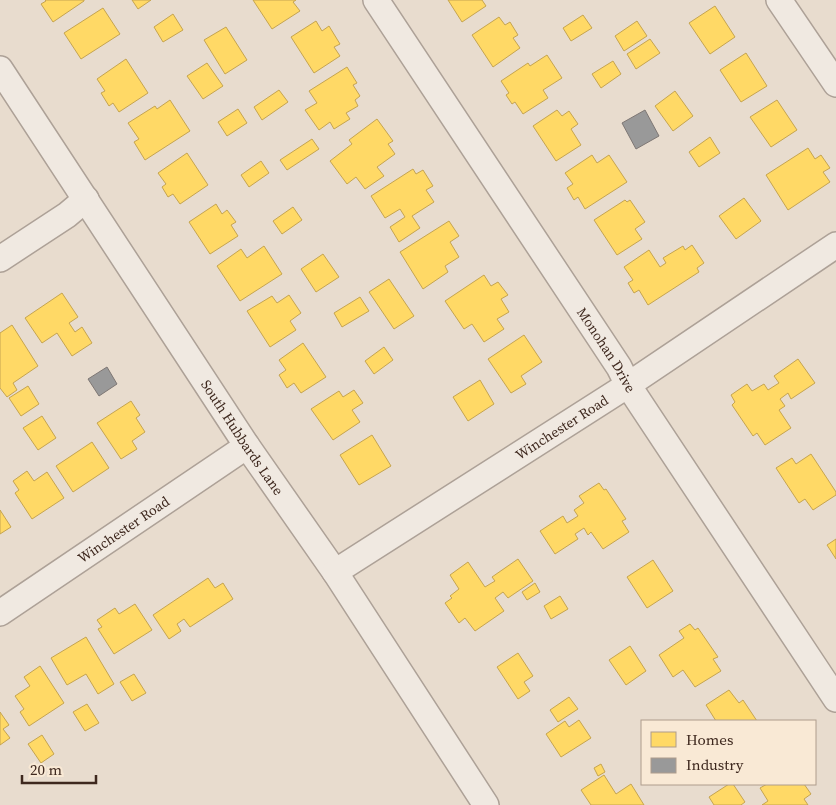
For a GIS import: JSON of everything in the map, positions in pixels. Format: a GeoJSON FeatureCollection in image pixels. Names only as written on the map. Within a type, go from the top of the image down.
{"type":"FeatureCollection","features":[{"type":"Feature","properties":{"kind":"street","name":"Monohan Drive"},"geometry":{"type":"LineString","coordinates":[[376,0],[836,699]]}},
{"type":"Feature","properties":{"kind":"street"},"geometry":{"type":"LineString","coordinates":[[779,0],[836,84]]}},
{"type":"Feature","properties":{"kind":"street","name":"South Hubbards Lane"},"geometry":{"type":"LineString","coordinates":[[0,68],[247,446],[335,572],[486,805]]}},
{"type":"Feature","properties":{"kind":"street"},"geometry":{"type":"LineString","coordinates":[[0,259],[67,215],[86,199]]}},
{"type":"Feature","properties":{"kind":"street","name":"Winchester Road"},"geometry":{"type":"LineString","coordinates":[[335,572],[628,385],[836,245]]}},
{"type":"Feature","properties":{"kind":"street","name":"Winchester Road"},"geometry":{"type":"LineString","coordinates":[[0,613],[247,446]]}},
{"type":"Feature","properties":{"kind":"building: Homes"},"geometry":{"type":"Polygon","coordinates":[[[45,0],[84,1],[53,22],[41,4],[45,0]]]}},
{"type":"Feature","properties":{"kind":"building: Homes"},"geometry":{"type":"Polygon","coordinates":[[[132,0],[151,0],[138,9],[132,0]]]}},
{"type":"Feature","properties":{"kind":"building: Homes"},"geometry":{"type":"Polygon","coordinates":[[[253,0],[296,0],[293,2],[300,11],[272,29],[253,0]]]}},
{"type":"Feature","properties":{"kind":"building: Homes"},"geometry":{"type":"Polygon","coordinates":[[[448,0],[482,0],[486,6],[462,22],[448,0]]]}},
{"type":"Feature","properties":{"kind":"building: Homes"},"geometry":{"type":"Polygon","coordinates":[[[715,6],[735,37],[710,54],[689,23],[715,6]]]}},
{"type":"Feature","properties":{"kind":"building: Homes"},"geometry":{"type":"Polygon","coordinates":[[[103,8],[120,34],[81,59],[64,33],[103,8]]]}},
{"type":"Feature","properties":{"kind":"building: Homes"},"geometry":{"type":"Polygon","coordinates":[[[173,14],[183,30],[163,42],[154,27],[173,14]]]}},
{"type":"Feature","properties":{"kind":"building: Homes"},"geometry":{"type":"Polygon","coordinates":[[[583,15],[592,28],[571,41],[563,28],[583,15]]]}},
{"type":"Feature","properties":{"kind":"building: Homes"},"geometry":{"type":"Polygon","coordinates":[[[499,17],[505,25],[510,22],[518,35],[513,38],[520,48],[493,67],[472,35],[499,17]]]}},
{"type":"Feature","properties":{"kind":"building: Homes"},"geometry":{"type":"Polygon","coordinates":[[[316,21],[322,31],[329,26],[340,44],[334,47],[340,56],[314,73],[291,37],[316,21]]]}},
{"type":"Feature","properties":{"kind":"building: Homes"},"geometry":{"type":"Polygon","coordinates":[[[637,21],[647,36],[624,51],[615,36],[637,21]]]}},
{"type":"Feature","properties":{"kind":"building: Homes"},"geometry":{"type":"Polygon","coordinates":[[[226,27],[247,60],[225,74],[204,40],[226,27]]]}},
{"type":"Feature","properties":{"kind":"building: Homes"},"geometry":{"type":"Polygon","coordinates":[[[650,39],[660,53],[636,69],[627,54],[650,39]]]}},
{"type":"Feature","properties":{"kind":"building: Homes"},"geometry":{"type":"Polygon","coordinates":[[[746,53],[767,86],[741,102],[720,70],[746,53]]]}},
{"type":"Feature","properties":{"kind":"building: Homes"},"geometry":{"type":"Polygon","coordinates":[[[547,55],[562,78],[543,90],[548,98],[523,114],[515,102],[512,104],[506,95],[509,93],[501,81],[528,63],[530,66],[547,55]]]}},
{"type":"Feature","properties":{"kind":"building: Homes"},"geometry":{"type":"Polygon","coordinates":[[[126,59],[148,93],[119,112],[113,103],[109,106],[101,93],[105,91],[97,79],[126,59]]]}},
{"type":"Feature","properties":{"kind":"building: Homes"},"geometry":{"type":"Polygon","coordinates":[[[613,61],[621,74],[601,88],[592,74],[613,61]]]}},
{"type":"Feature","properties":{"kind":"building: Homes"},"geometry":{"type":"Polygon","coordinates":[[[207,63],[223,86],[203,99],[187,76],[207,63]]]}},
{"type":"Feature","properties":{"kind":"building: Homes"},"geometry":{"type":"Polygon","coordinates":[[[347,67],[357,83],[353,85],[360,96],[355,100],[358,106],[346,113],[350,119],[334,129],[330,122],[319,130],[305,110],[317,103],[309,91],[347,67]]]}},
{"type":"Feature","properties":{"kind":"building: Homes"},"geometry":{"type":"Polygon","coordinates":[[[279,90],[288,102],[262,120],[254,107],[279,90]]]}},
{"type":"Feature","properties":{"kind":"building: Homes"},"geometry":{"type":"Polygon","coordinates":[[[675,91],[693,116],[673,131],[655,106],[675,91]]]}},
{"type":"Feature","properties":{"kind":"building: Homes"},"geometry":{"type":"Polygon","coordinates":[[[170,100],[190,131],[145,160],[134,142],[139,139],[128,123],[155,106],[157,109],[170,100]]]}},
{"type":"Feature","properties":{"kind":"building: Homes"},"geometry":{"type":"Polygon","coordinates":[[[777,100],[797,130],[771,147],[750,117],[777,100]]]}},
{"type":"Feature","properties":{"kind":"building: Homes"},"geometry":{"type":"Polygon","coordinates":[[[238,109],[247,123],[227,136],[218,122],[238,109]]]}},
{"type":"Feature","properties":{"kind":"building: Homes"},"geometry":{"type":"Polygon","coordinates":[[[557,110],[562,116],[569,111],[578,124],[571,129],[581,145],[556,161],[533,126],[557,110]]]}},
{"type":"Feature","properties":{"kind":"building: Homes"},"geometry":{"type":"Polygon","coordinates":[[[377,119],[393,141],[388,144],[395,154],[377,167],[384,176],[365,189],[356,177],[347,184],[330,161],[352,144],[349,140],[377,119]]]}},
{"type":"Feature","properties":{"kind":"building: Homes"},"geometry":{"type":"Polygon","coordinates":[[[710,137],[720,153],[699,167],[689,152],[710,137]]]}},
{"type":"Feature","properties":{"kind":"building: Homes"},"geometry":{"type":"Polygon","coordinates":[[[312,139],[319,149],[287,170],[280,160],[312,139]]]}},
{"type":"Feature","properties":{"kind":"building: Homes"},"geometry":{"type":"Polygon","coordinates":[[[808,148],[815,159],[821,155],[830,168],[823,172],[830,182],[788,210],[766,175],[808,148]]]}},
{"type":"Feature","properties":{"kind":"building: Homes"},"geometry":{"type":"Polygon","coordinates":[[[187,153],[208,185],[180,204],[173,194],[168,197],[162,187],[166,184],[158,173],[187,153]]]}},
{"type":"Feature","properties":{"kind":"building: Homes"},"geometry":{"type":"Polygon","coordinates":[[[592,155],[597,163],[609,155],[627,182],[585,209],[578,197],[574,200],[567,188],[573,184],[565,173],[592,155]]]}},
{"type":"Feature","properties":{"kind":"building: Homes"},"geometry":{"type":"Polygon","coordinates":[[[261,161],[269,173],[249,187],[241,175],[261,161]]]}},
{"type":"Feature","properties":{"kind":"building: Homes"},"geometry":{"type":"Polygon","coordinates":[[[413,169],[416,174],[423,170],[433,186],[426,190],[434,202],[412,216],[420,228],[399,242],[390,227],[405,217],[400,209],[385,218],[371,196],[413,169]]]}},
{"type":"Feature","properties":{"kind":"building: Homes"},"geometry":{"type":"Polygon","coordinates":[[[744,198],[761,221],[736,239],[719,216],[744,198]]]}},
{"type":"Feature","properties":{"kind":"building: Homes"},"geometry":{"type":"Polygon","coordinates":[[[625,200],[627,202],[630,200],[645,222],[635,229],[642,239],[617,255],[594,220],[625,200]]]}},
{"type":"Feature","properties":{"kind":"building: Homes"},"geometry":{"type":"Polygon","coordinates":[[[216,204],[222,214],[227,210],[236,222],[231,225],[238,236],[210,254],[189,222],[216,204]]]}},
{"type":"Feature","properties":{"kind":"building: Homes"},"geometry":{"type":"Polygon","coordinates":[[[293,207],[302,220],[282,234],[273,221],[293,207]]]}},
{"type":"Feature","properties":{"kind":"building: Homes"},"geometry":{"type":"Polygon","coordinates":[[[449,221],[459,236],[450,242],[459,257],[445,266],[448,272],[423,289],[400,252],[449,221]]]}},
{"type":"Feature","properties":{"kind":"building: Homes"},"geometry":{"type":"Polygon","coordinates":[[[692,245],[704,263],[697,268],[699,272],[648,305],[639,290],[634,293],[628,283],[633,280],[624,267],[649,250],[660,267],[666,263],[663,258],[683,246],[685,250],[692,245]]]}},
{"type":"Feature","properties":{"kind":"building: Homes"},"geometry":{"type":"Polygon","coordinates":[[[264,246],[282,274],[240,301],[217,266],[241,249],[247,258],[264,246]]]}},
{"type":"Feature","properties":{"kind":"building: Homes"},"geometry":{"type":"Polygon","coordinates":[[[323,254],[339,277],[316,292],[301,269],[323,254]]]}},
{"type":"Feature","properties":{"kind":"building: Homes"},"geometry":{"type":"Polygon","coordinates":[[[484,275],[491,286],[498,282],[508,295],[501,299],[509,312],[497,319],[504,329],[484,342],[472,324],[464,329],[445,301],[484,275]]]}},
{"type":"Feature","properties":{"kind":"building: Homes"},"geometry":{"type":"Polygon","coordinates":[[[389,279],[414,316],[394,329],[369,292],[389,279]]]}},
{"type":"Feature","properties":{"kind":"building: Homes"},"geometry":{"type":"Polygon","coordinates":[[[62,293],[78,317],[69,323],[75,332],[82,327],[92,343],[72,356],[57,333],[42,343],[25,318],[62,293]]]}},
{"type":"Feature","properties":{"kind":"building: Homes"},"geometry":{"type":"Polygon","coordinates":[[[289,295],[301,313],[290,321],[296,330],[270,347],[247,311],[272,296],[277,303],[289,295]]]}},
{"type":"Feature","properties":{"kind":"building: Homes"},"geometry":{"type":"Polygon","coordinates":[[[360,297],[369,311],[342,327],[334,313],[360,297]]]}},
{"type":"Feature","properties":{"kind":"building: Homes"},"geometry":{"type":"Polygon","coordinates":[[[12,325],[38,366],[13,383],[17,390],[7,397],[0,388],[0,333],[12,325]]]}},
{"type":"Feature","properties":{"kind":"building: Homes"},"geometry":{"type":"Polygon","coordinates":[[[524,335],[542,362],[521,376],[526,384],[511,393],[488,359],[524,335]]]}},
{"type":"Feature","properties":{"kind":"building: Homes"},"geometry":{"type":"Polygon","coordinates":[[[303,343],[326,377],[301,393],[294,383],[287,388],[279,375],[286,370],[279,360],[303,343]]]}},
{"type":"Feature","properties":{"kind":"building: Homes"},"geometry":{"type":"Polygon","coordinates":[[[384,347],[393,360],[374,374],[365,361],[384,347]]]}},
{"type":"Feature","properties":{"kind":"building: Homes"},"geometry":{"type":"Polygon","coordinates":[[[798,359],[815,383],[791,399],[788,393],[780,399],[785,406],[779,410],[791,428],[765,445],[757,433],[753,436],[732,405],[735,402],[731,395],[747,384],[752,391],[764,384],[768,390],[779,383],[774,376],[798,359]]]}},
{"type":"Feature","properties":{"kind":"building: Homes"},"geometry":{"type":"Polygon","coordinates":[[[480,380],[494,404],[468,421],[453,397],[480,380]]]}},
{"type":"Feature","properties":{"kind":"building: Homes"},"geometry":{"type":"Polygon","coordinates":[[[28,386],[39,404],[21,416],[9,398],[28,386]]]}},
{"type":"Feature","properties":{"kind":"building: Homes"},"geometry":{"type":"Polygon","coordinates":[[[354,390],[363,403],[352,410],[360,422],[333,440],[311,409],[339,391],[343,397],[354,390]]]}},
{"type":"Feature","properties":{"kind":"building: Homes"},"geometry":{"type":"Polygon","coordinates":[[[131,401],[140,415],[136,418],[145,432],[132,441],[137,449],[121,459],[97,423],[131,401]]]}},
{"type":"Feature","properties":{"kind":"building: Homes"},"geometry":{"type":"Polygon","coordinates":[[[42,416],[56,438],[38,450],[23,428],[42,416]]]}},
{"type":"Feature","properties":{"kind":"building: Homes"},"geometry":{"type":"Polygon","coordinates":[[[372,435],[391,466],[359,485],[340,455],[372,435]]]}},
{"type":"Feature","properties":{"kind":"building: Homes"},"geometry":{"type":"Polygon","coordinates":[[[92,442],[109,468],[73,492],[56,466],[92,442]]]}},
{"type":"Feature","properties":{"kind":"building: Homes"},"geometry":{"type":"Polygon","coordinates":[[[811,454],[836,492],[836,495],[813,510],[805,499],[799,503],[776,468],[792,458],[796,464],[811,454]]]}},
{"type":"Feature","properties":{"kind":"building: Homes"},"geometry":{"type":"Polygon","coordinates":[[[27,471],[34,481],[47,472],[64,498],[32,519],[15,493],[19,490],[13,481],[27,471]]]}},
{"type":"Feature","properties":{"kind":"building: Homes"},"geometry":{"type":"Polygon","coordinates":[[[599,483],[604,490],[606,489],[626,519],[622,521],[629,532],[603,549],[591,532],[588,535],[584,528],[575,534],[578,539],[555,554],[540,531],[563,516],[567,523],[578,516],[574,510],[584,503],[579,496],[599,483]]]}},
{"type":"Feature","properties":{"kind":"building: Homes"},"geometry":{"type":"Polygon","coordinates":[[[0,510],[11,527],[0,534],[0,510]]]}},
{"type":"Feature","properties":{"kind":"building: Homes"},"geometry":{"type":"Polygon","coordinates":[[[836,539],[836,559],[827,545],[836,539]]]}},
{"type":"Feature","properties":{"kind":"building: Homes"},"geometry":{"type":"Polygon","coordinates":[[[518,559],[533,581],[508,598],[503,592],[495,598],[504,611],[475,631],[465,618],[459,623],[445,603],[459,589],[450,575],[468,562],[485,587],[495,581],[492,577],[518,559]]]}},
{"type":"Feature","properties":{"kind":"building: Homes"},"geometry":{"type":"Polygon","coordinates":[[[653,560],[673,591],[647,608],[627,577],[653,560]]]}},
{"type":"Feature","properties":{"kind":"building: Homes"},"geometry":{"type":"Polygon","coordinates":[[[208,578],[215,588],[223,583],[233,599],[190,627],[184,619],[177,624],[181,631],[169,639],[153,615],[208,578]]]}},
{"type":"Feature","properties":{"kind":"building: Homes"},"geometry":{"type":"Polygon","coordinates":[[[535,583],[540,592],[527,600],[522,592],[535,583]]]}},
{"type":"Feature","properties":{"kind":"building: Homes"},"geometry":{"type":"Polygon","coordinates":[[[560,596],[568,609],[551,619],[544,606],[560,596]]]}},
{"type":"Feature","properties":{"kind":"building: Homes"},"geometry":{"type":"Polygon","coordinates":[[[135,604],[152,630],[114,654],[98,629],[102,627],[97,620],[115,608],[119,614],[135,604]]]}},
{"type":"Feature","properties":{"kind":"building: Homes"},"geometry":{"type":"Polygon","coordinates":[[[690,624],[695,630],[698,628],[718,657],[713,659],[721,671],[695,687],[683,670],[673,677],[659,655],[684,638],[679,631],[690,624]]]}},
{"type":"Feature","properties":{"kind":"building: Homes"},"geometry":{"type":"Polygon","coordinates":[[[86,637],[114,684],[98,694],[86,674],[67,685],[51,658],[86,637]]]}},
{"type":"Feature","properties":{"kind":"building: Homes"},"geometry":{"type":"Polygon","coordinates":[[[630,646],[646,671],[626,685],[609,660],[630,646]]]}},
{"type":"Feature","properties":{"kind":"building: Homes"},"geometry":{"type":"Polygon","coordinates":[[[518,653],[533,676],[524,682],[530,691],[518,699],[497,667],[518,653]]]}},
{"type":"Feature","properties":{"kind":"building: Homes"},"geometry":{"type":"Polygon","coordinates":[[[40,666],[64,703],[29,726],[20,712],[24,709],[15,696],[30,686],[24,677],[40,666]]]}},
{"type":"Feature","properties":{"kind":"building: Homes"},"geometry":{"type":"Polygon","coordinates":[[[134,674],[146,693],[132,701],[120,682],[134,674]]]}},
{"type":"Feature","properties":{"kind":"building: Homes"},"geometry":{"type":"Polygon","coordinates":[[[729,690],[739,703],[743,700],[756,720],[715,720],[706,705],[729,690]]]}},
{"type":"Feature","properties":{"kind":"building: Homes"},"geometry":{"type":"Polygon","coordinates":[[[569,697],[578,709],[558,722],[550,710],[569,697]]]}},
{"type":"Feature","properties":{"kind":"building: Homes"},"geometry":{"type":"Polygon","coordinates":[[[87,704],[99,723],[85,731],[73,712],[87,704]]]}},
{"type":"Feature","properties":{"kind":"building: Homes"},"geometry":{"type":"Polygon","coordinates":[[[0,712],[9,725],[3,729],[10,738],[0,745],[0,712]]]}},
{"type":"Feature","properties":{"kind":"building: Homes"},"geometry":{"type":"Polygon","coordinates":[[[579,720],[591,738],[561,757],[546,734],[565,721],[569,727],[579,720]]]}},
{"type":"Feature","properties":{"kind":"building: Homes"},"geometry":{"type":"Polygon","coordinates":[[[42,735],[54,754],[41,763],[28,744],[42,735]]]}},
{"type":"Feature","properties":{"kind":"building: Homes"},"geometry":{"type":"Polygon","coordinates":[[[601,764],[605,772],[598,776],[594,768],[601,764]]]}},
{"type":"Feature","properties":{"kind":"building: Homes"},"geometry":{"type":"Polygon","coordinates":[[[604,775],[616,794],[631,784],[644,805],[591,805],[581,790],[604,775]]]}},
{"type":"Feature","properties":{"kind":"building: Homes"},"geometry":{"type":"Polygon","coordinates":[[[727,785],[734,785],[745,802],[741,805],[714,805],[709,797],[727,785]]]}},
{"type":"Feature","properties":{"kind":"building: Homes"},"geometry":{"type":"Polygon","coordinates":[[[765,785],[805,785],[811,794],[804,799],[808,805],[762,805],[768,801],[760,788],[765,785]]]}},
{"type":"Feature","properties":{"kind":"building: Industry"},"geometry":{"type":"Polygon","coordinates":[[[645,110],[659,136],[636,149],[622,123],[645,110]]]}},
{"type":"Feature","properties":{"kind":"building: Industry"},"geometry":{"type":"Polygon","coordinates":[[[107,367],[117,384],[99,396],[88,379],[107,367]]]}}]}
